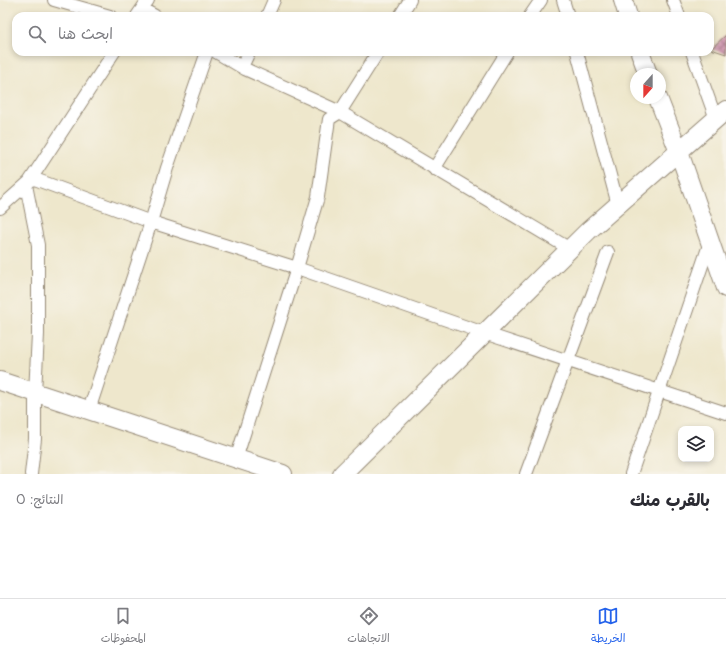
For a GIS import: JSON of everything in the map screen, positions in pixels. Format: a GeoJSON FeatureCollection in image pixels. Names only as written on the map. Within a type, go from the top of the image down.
{"type":"FeatureCollection","features":[{"type":"Feature","properties":{"kind":"street"},"geometry":{"type":"LineString","coordinates":[[54,0],[96,12]]}},
{"type":"Feature","properties":{"kind":"street"},"geometry":{"type":"LineString","coordinates":[[269,12],[274,0]]}},
{"type":"Feature","properties":{"kind":"street"},"geometry":{"type":"LineString","coordinates":[[402,12],[410,0]]}},
{"type":"Feature","properties":{"kind":"street"},"geometry":{"type":"LineString","coordinates":[[533,12],[541,0]]}},
{"type":"Feature","properties":{"kind":"street"},"geometry":{"type":"LineString","coordinates":[[563,0],[567,12]]}},
{"type":"Feature","properties":{"kind":"street"},"geometry":{"type":"LineString","coordinates":[[623,0],[627,12]]}},
{"type":"Feature","properties":{"kind":"street"},"geometry":{"type":"LineString","coordinates":[[673,0],[678,12]]}},
{"type":"Feature","properties":{"kind":"street"},"geometry":{"type":"LineString","coordinates":[[0,208],[29,182],[111,56]]}},
{"type":"Feature","properties":{"kind":"street"},"geometry":{"type":"LineString","coordinates":[[89,410],[151,222],[167,168],[206,56]]}},
{"type":"Feature","properties":{"kind":"street"},"geometry":{"type":"LineString","coordinates":[[223,56],[242,67],[340,112],[570,249]]}},
{"type":"Feature","properties":{"kind":"street"},"geometry":{"type":"LineString","coordinates":[[242,67],[247,56]]}},
{"type":"Feature","properties":{"kind":"street"},"geometry":{"type":"LineString","coordinates":[[236,459],[318,197],[329,119],[340,112],[375,56]]}},
{"type":"Feature","properties":{"kind":"street"},"geometry":{"type":"LineString","coordinates":[[434,169],[505,56]]}},
{"type":"Feature","properties":{"kind":"street"},"geometry":{"type":"LineString","coordinates":[[578,56],[618,205]]}},
{"type":"Feature","properties":{"kind":"street"},"geometry":{"type":"LineString","coordinates":[[641,56],[646,68]]}},
{"type":"Feature","properties":{"kind":"street"},"geometry":{"type":"LineString","coordinates":[[342,474],[570,249],[721,114],[694,56]]}},
{"type":"Feature","properties":{"kind":"street"},"geometry":{"type":"LineString","coordinates":[[660,104],[679,152],[726,288]]}},
{"type":"Feature","properties":{"kind":"street"},"geometry":{"type":"LineString","coordinates":[[29,182],[297,268],[484,333],[726,413]]}},
{"type":"Feature","properties":{"kind":"street"},"geometry":{"type":"LineString","coordinates":[[29,182],[38,245],[38,334],[35,393],[35,439],[31,474]]}},
{"type":"Feature","properties":{"kind":"street"},"geometry":{"type":"LineString","coordinates":[[631,474],[675,341],[710,242]]}},
{"type":"Feature","properties":{"kind":"street"},"geometry":{"type":"LineString","coordinates":[[526,474],[608,252]]}},
{"type":"Feature","properties":{"kind":"street"},"geometry":{"type":"LineString","coordinates":[[0,381],[283,474]]}},
{"type":"Feature","properties":{"kind":"building"},"geometry":{"type":"Polygon","coordinates":[[[726,35],[726,54],[714,50],[714,46],[726,35]]]}}]}
